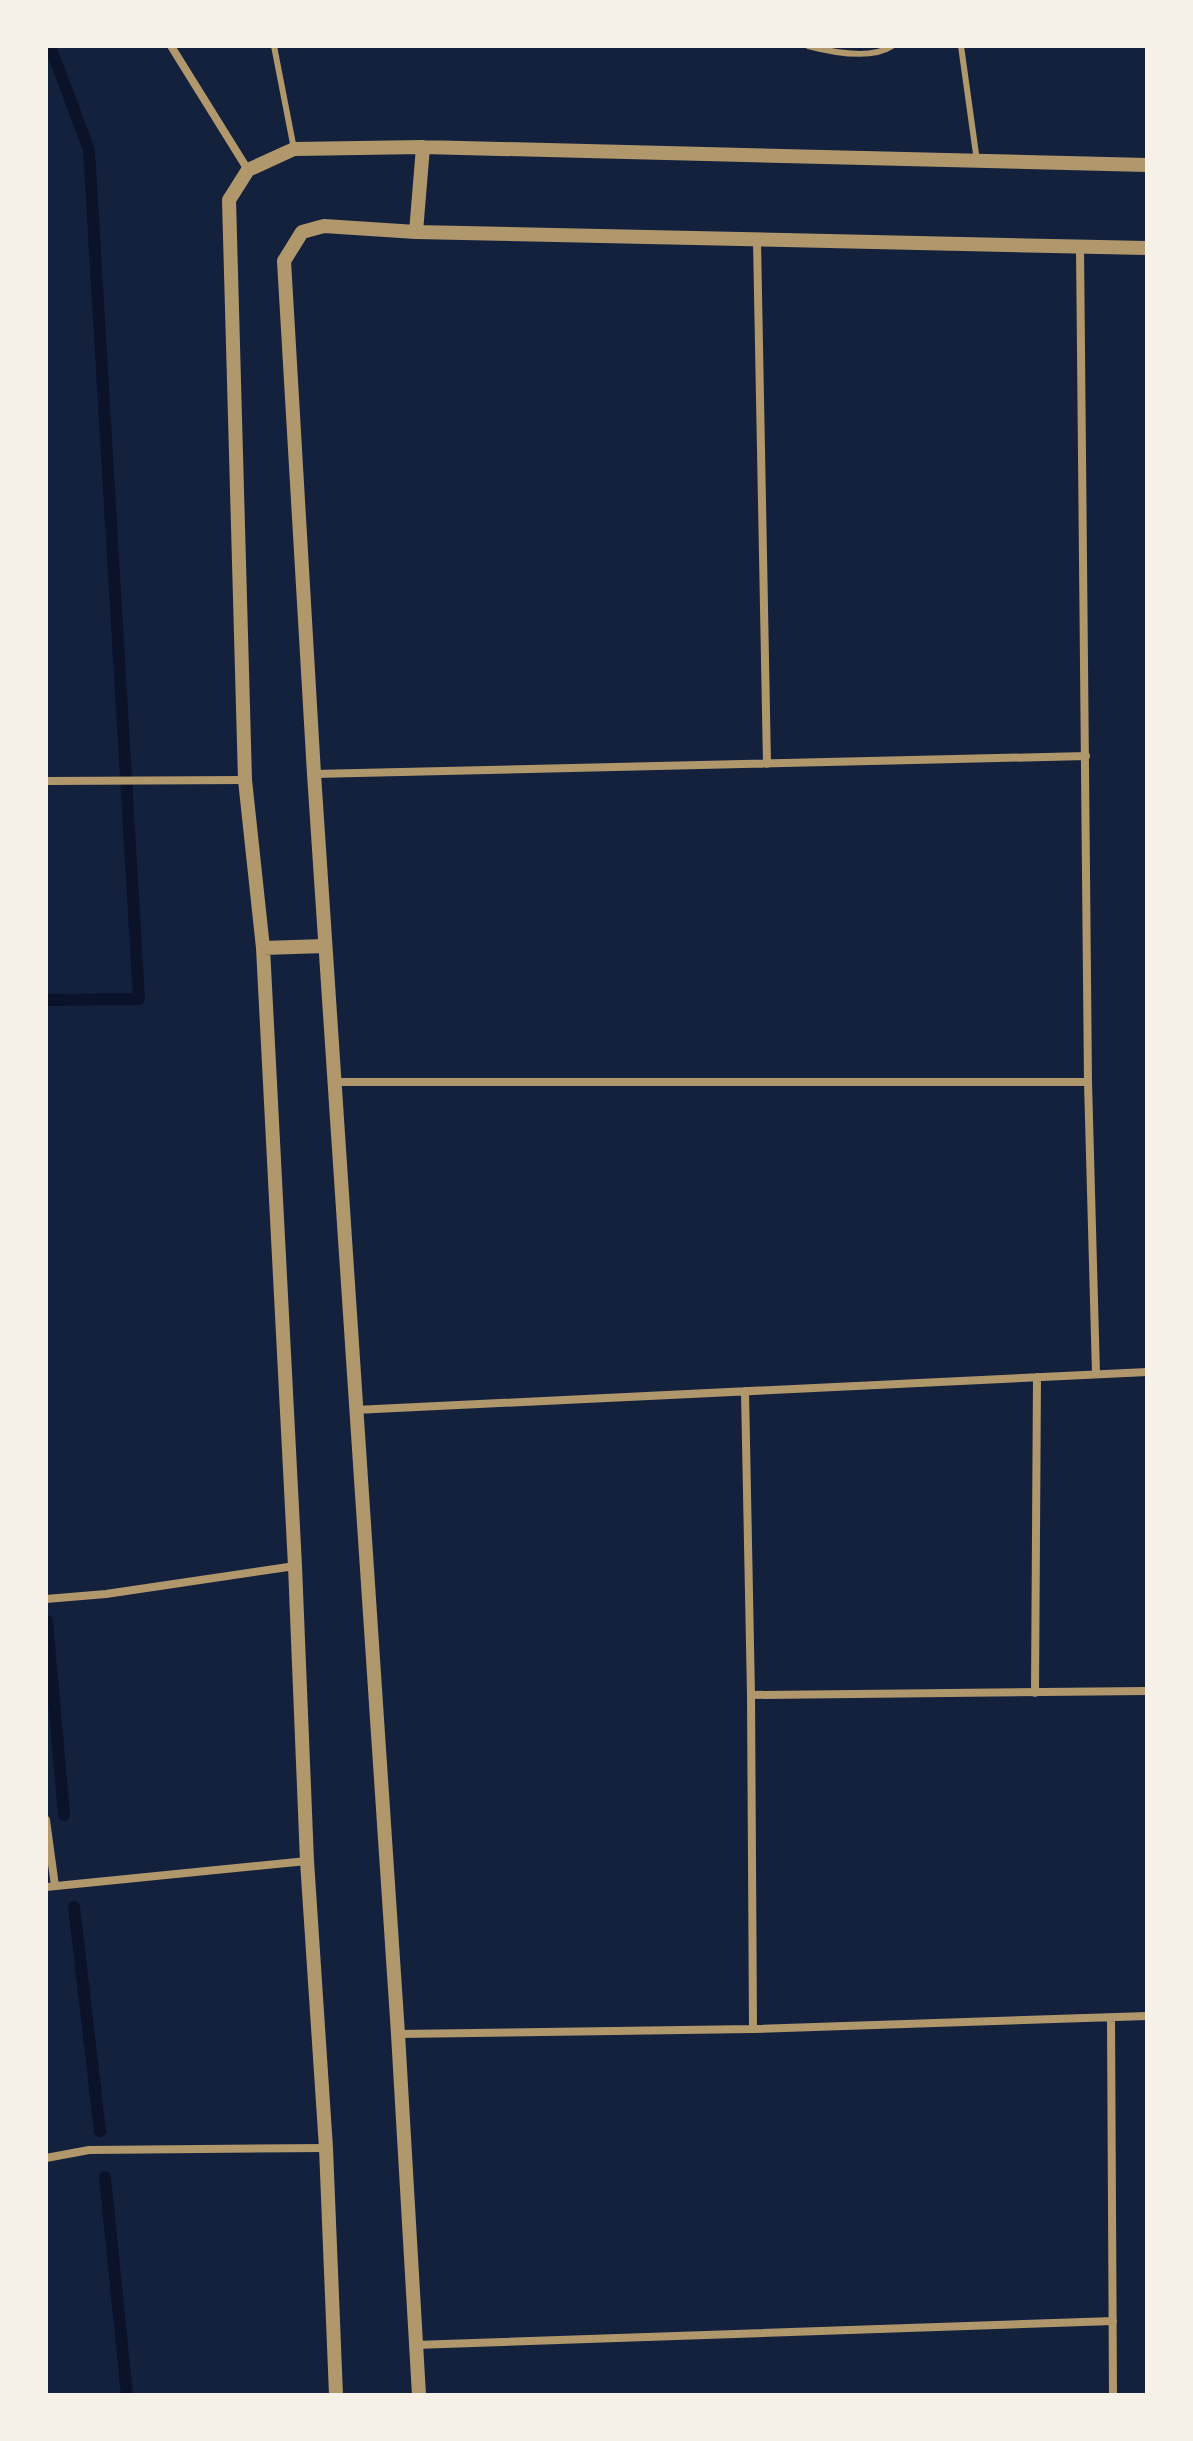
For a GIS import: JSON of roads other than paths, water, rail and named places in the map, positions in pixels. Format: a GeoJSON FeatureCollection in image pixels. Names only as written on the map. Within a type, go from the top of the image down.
{"type":"FeatureCollection","features":[{"type":"Feature","properties":{"kind":"street"},"geometry":{"type":"LineString","coordinates":[[171,46],[248,170]]}},
{"type":"Feature","properties":{"kind":"street"},"geometry":{"type":"LineString","coordinates":[[416,232],[423,147]]}},
{"type":"Feature","properties":{"kind":"street"},"geometry":{"type":"LineString","coordinates":[[336,2395],[326,2148],[307,1861],[263,948],[245,780],[229,200],[248,170],[294,149],[423,147],[1147,165]]}},
{"type":"Feature","properties":{"kind":"street"},"geometry":{"type":"LineString","coordinates":[[419,2395],[314,774],[284,261],[302,232],[324,226],[416,232],[1147,248]]}},
{"type":"Feature","properties":{"kind":"street"},"geometry":{"type":"LineString","coordinates":[[757,241],[767,764]]}},
{"type":"Feature","properties":{"kind":"street"},"geometry":{"type":"LineString","coordinates":[[1080,247],[1088,1082],[1096,1374]]}},
{"type":"Feature","properties":{"kind":"street"},"geometry":{"type":"LineString","coordinates":[[314,774],[1086,756]]}},
{"type":"Feature","properties":{"kind":"street"},"geometry":{"type":"LineString","coordinates":[[46,781],[245,780]]}},
{"type":"Feature","properties":{"kind":"street"},"geometry":{"type":"LineString","coordinates":[[263,948],[325,946]]}},
{"type":"Feature","properties":{"kind":"street"},"geometry":{"type":"LineString","coordinates":[[334,1082],[1088,1082]]}},
{"type":"Feature","properties":{"kind":"street"},"geometry":{"type":"LineString","coordinates":[[355,1410],[1147,1372]]}},
{"type":"Feature","properties":{"kind":"street"},"geometry":{"type":"LineString","coordinates":[[1035,1693],[1037,1377]]}},
{"type":"Feature","properties":{"kind":"street"},"geometry":{"type":"LineString","coordinates":[[745,1391],[753,2029]]}},
{"type":"Feature","properties":{"kind":"street"},"geometry":{"type":"LineString","coordinates":[[46,1599],[106,1594],[295,1566]]}},
{"type":"Feature","properties":{"kind":"street"},"geometry":{"type":"LineString","coordinates":[[751,1695],[1147,1691]]}},
{"type":"Feature","properties":{"kind":"street"},"geometry":{"type":"LineString","coordinates":[[46,1820],[50,1886],[307,1861]]}},
{"type":"Feature","properties":{"kind":"street"},"geometry":{"type":"LineString","coordinates":[[398,2034],[753,2029],[1147,2016]]}},
{"type":"Feature","properties":{"kind":"street"},"geometry":{"type":"LineString","coordinates":[[1111,2018],[1113,2395]]}},
{"type":"Feature","properties":{"kind":"street"},"geometry":{"type":"LineString","coordinates":[[46,2158],[89,2150],[326,2148]]}},
{"type":"Feature","properties":{"kind":"street"},"geometry":{"type":"LineString","coordinates":[[415,2345],[1113,2321]]}},
{"type":"Feature","properties":{"kind":"lane"},"geometry":{"type":"LineString","coordinates":[[274,46],[294,149]]}},
{"type":"Feature","properties":{"kind":"lane"},"geometry":{"type":"LineString","coordinates":[[808,46],[835,54],[884,51],[892,46]]}},
{"type":"Feature","properties":{"kind":"lane"},"geometry":{"type":"LineString","coordinates":[[961,46],[977,161]]}},
{"type":"Feature","properties":{"kind":"waterway"},"geometry":{"type":"LineString","coordinates":[[46,1000],[139,999],[89,150],[50,46]]}},
{"type":"Feature","properties":{"kind":"waterway"},"geometry":{"type":"LineString","coordinates":[[47,1621],[64,1815]]}},
{"type":"Feature","properties":{"kind":"waterway"},"geometry":{"type":"LineString","coordinates":[[74,1907],[100,2131]]}},
{"type":"Feature","properties":{"kind":"waterway"},"geometry":{"type":"LineString","coordinates":[[105,2177],[127,2395]]}}]}
